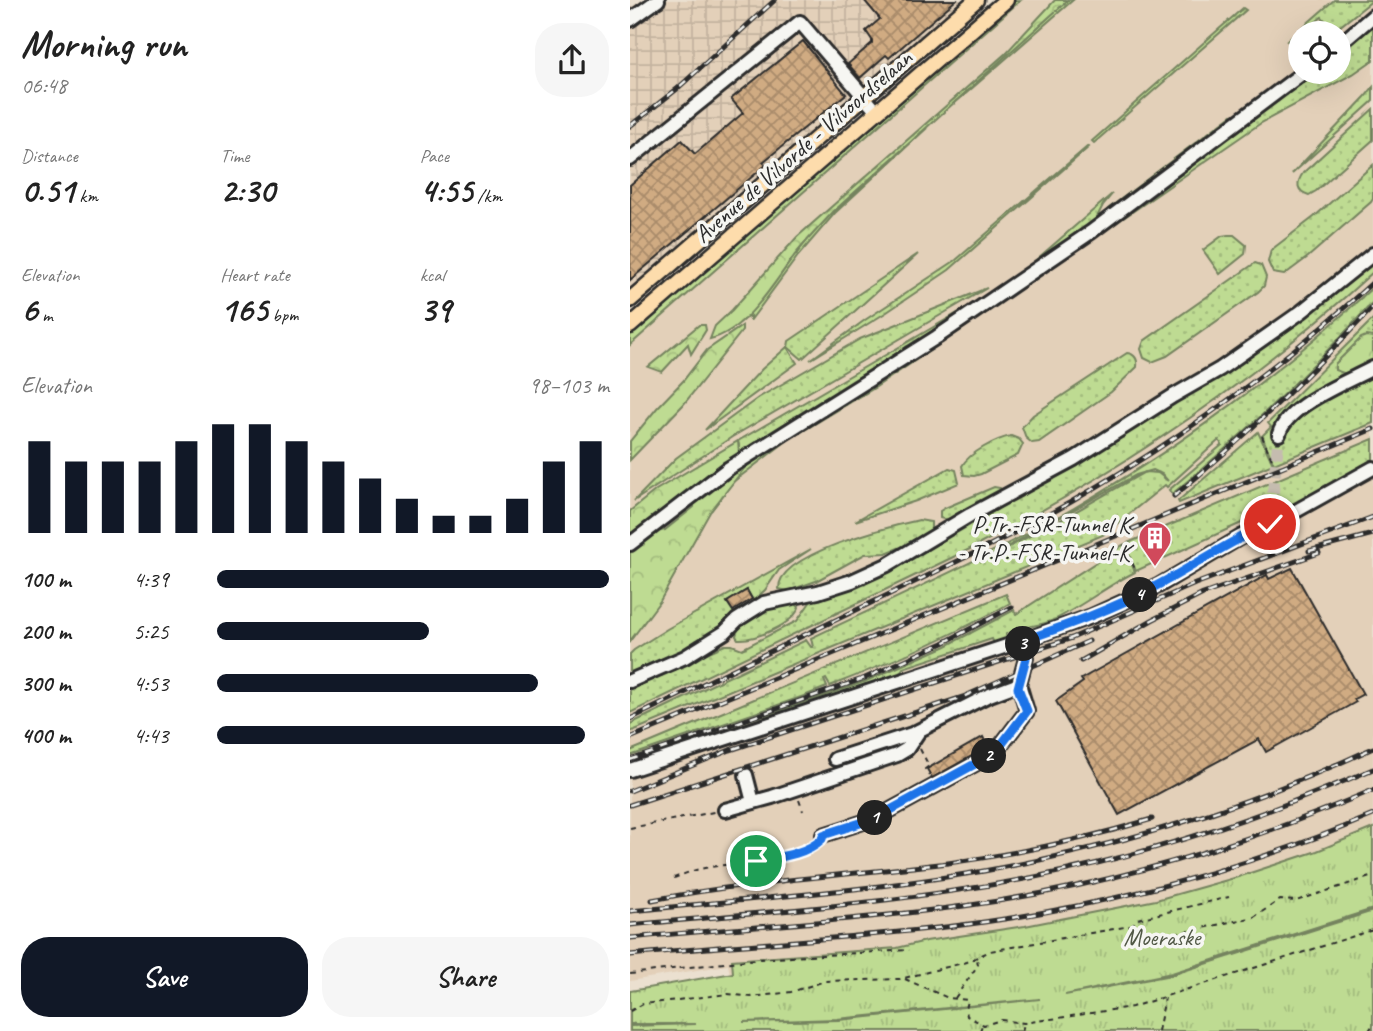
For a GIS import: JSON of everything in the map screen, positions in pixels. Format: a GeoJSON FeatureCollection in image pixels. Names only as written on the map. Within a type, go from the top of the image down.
{"type":"FeatureCollection","features":[{"type":"Feature","properties":{"kind":"main road","name":"Avenue de Vilvorde - Vilvoordselaan"},"geometry":{"type":"LineString","coordinates":[[630,300],[975,0]]}},
{"type":"Feature","properties":{"kind":"main road","name":"Avenue de Vilvorde - Vilvoordselaan"},"geometry":{"type":"LineString","coordinates":[[630,326],[1006,0]]}},
{"type":"Feature","properties":{"kind":"lane"},"geometry":{"type":"LineString","coordinates":[[630,20],[658,0]]}},
{"type":"Feature","properties":{"kind":"lane"},"geometry":{"type":"LineString","coordinates":[[1351,35],[1373,16]]}},
{"type":"Feature","properties":{"kind":"lane"},"geometry":{"type":"LineString","coordinates":[[630,159],[800,22],[877,111]]}},
{"type":"Feature","properties":{"kind":"lane"},"geometry":{"type":"LineString","coordinates":[[630,544],[729,468],[937,337],[1091,232],[1288,84]]}},
{"type":"Feature","properties":{"kind":"lane"},"geometry":{"type":"LineString","coordinates":[[630,681],[685,657],[764,603],[818,592],[852,581],[887,565],[970,515],[1074,459],[1220,369],[1301,312],[1373,254]]}},
{"type":"Feature","properties":{"kind":"lane"},"geometry":{"type":"LineString","coordinates":[[1279,434],[1282,425],[1297,409],[1373,368]]}},
{"type":"Feature","properties":{"kind":"lane"},"geometry":{"type":"LineString","coordinates":[[630,770],[1092,616],[1177,575],[1270,518],[1373,468]]}},
{"type":"Feature","properties":{"kind":"lane"},"geometry":{"type":"LineString","coordinates":[[823,835],[876,818],[999,749],[1027,711],[1019,684],[1026,658],[1022,641]]}},
{"type":"Feature","properties":{"kind":"lane"},"geometry":{"type":"LineString","coordinates":[[835,759],[916,736],[987,696],[1019,684]]}},
{"type":"Feature","properties":{"kind":"lane"},"geometry":{"type":"LineString","coordinates":[[725,810],[897,755],[905,751],[916,736]]}},
{"type":"Feature","properties":{"kind":"lane"},"geometry":{"type":"LineString","coordinates":[[746,775],[753,802]]}},
{"type":"Feature","properties":{"kind":"path"},"geometry":{"type":"LineString","coordinates":[[1262,436],[1273,462]]}},
{"type":"Feature","properties":{"kind":"path"},"geometry":{"type":"LineString","coordinates":[[1124,545],[1136,571]]}},
{"type":"Feature","properties":{"kind":"path"},"geometry":{"type":"LineString","coordinates":[[916,736],[929,766],[925,769],[934,786]]}},
{"type":"Feature","properties":{"kind":"path"},"geometry":{"type":"LineString","coordinates":[[795,789],[803,811]]}},
{"type":"Feature","properties":{"kind":"path"},"geometry":{"type":"LineString","coordinates":[[630,828],[725,810]]}},
{"type":"Feature","properties":{"kind":"path"},"geometry":{"type":"LineString","coordinates":[[674,877],[700,869],[787,855],[812,847],[823,835]]}},
{"type":"Feature","properties":{"kind":"path"},"geometry":{"type":"LineString","coordinates":[[1130,926],[1146,937],[1169,935],[1254,917],[1280,900],[1296,901],[1373,876]]}},
{"type":"Feature","properties":{"kind":"path"},"geometry":{"type":"LineString","coordinates":[[630,1011],[643,1004],[727,994],[752,997],[791,992],[825,981],[904,978],[977,958],[990,951],[1130,926],[1138,919],[1229,897]]}},
{"type":"Feature","properties":{"kind":"path"},"geometry":{"type":"LineString","coordinates":[[904,978],[954,999],[968,1000],[967,1016],[982,1024],[1001,1020],[1024,1023],[1132,1007],[1373,930]]}},
{"type":"Feature","properties":{"kind":"path"},"geometry":{"type":"LineString","coordinates":[[630,974],[758,959],[909,950]]}},
{"type":"Feature","properties":{"kind":"path"},"geometry":{"type":"LineString","coordinates":[[954,999],[978,965],[977,958]]}},
{"type":"Feature","properties":{"kind":"path"},"geometry":{"type":"LineString","coordinates":[[1158,1031],[1165,998]]}},
{"type":"Feature","properties":{"kind":"path"},"geometry":{"type":"LineString","coordinates":[[1022,1031],[1024,1023]]}},
{"type":"Feature","properties":{"kind":"path"},"geometry":{"type":"LineString","coordinates":[[980,1031],[982,1024]]}},
{"type":"Feature","properties":{"kind":"path"},"geometry":{"type":"LineString","coordinates":[[1369,1031],[1373,1024]]}},
{"type":"Feature","properties":{"kind":"shaded area"},"geometry":{"type":"Polygon","coordinates":[[[642,0],[964,0],[769,175],[630,290],[630,8],[642,0]]]}},
{"type":"Feature","properties":{"kind":"shaded area"},"geometry":{"type":"Polygon","coordinates":[[[1013,0],[1373,0],[1373,828],[1317,851],[1156,900],[897,948],[733,960],[733,973],[730,974],[728,965],[630,981],[630,333],[1013,0]]]}},
{"type":"Feature","properties":{"kind":"green space"},"geometry":{"type":"Polygon","coordinates":[[[1013,0],[1021,0],[630,345],[630,333],[1013,0]]]}},
{"type":"Feature","properties":{"kind":"green space"},"geometry":{"type":"Polygon","coordinates":[[[1055,0],[1068,0],[834,211],[747,316],[736,326],[710,339],[715,326],[797,237],[1006,53],[1055,0]]]}},
{"type":"Feature","properties":{"kind":"green space"},"geometry":{"type":"Polygon","coordinates":[[[1068,0],[1073,0],[954,104],[961,95],[1068,0]]]}},
{"type":"Feature","properties":{"kind":"green space"},"geometry":{"type":"Polygon","coordinates":[[[1334,0],[1373,0],[1347,21],[1325,21],[1322,17],[1317,21],[1310,21],[1334,0]]]}},
{"type":"Feature","properties":{"kind":"green space"},"geometry":{"type":"Polygon","coordinates":[[[1243,8],[1246,10],[1094,143],[1092,141],[1243,8]]]}},
{"type":"Feature","properties":{"kind":"green space"},"geometry":{"type":"Polygon","coordinates":[[[1373,21],[1373,60],[1351,75],[1351,39],[1373,21]]]}},
{"type":"Feature","properties":{"kind":"green space"},"geometry":{"type":"Polygon","coordinates":[[[1292,84],[1334,84],[1261,123],[876,387],[788,440],[733,482],[711,511],[717,481],[910,358],[1292,84]]]}},
{"type":"Feature","properties":{"kind":"green space"},"geometry":{"type":"Polygon","coordinates":[[[1373,87],[1373,101],[1292,174],[1365,97],[1373,87]]]}},
{"type":"Feature","properties":{"kind":"green space"},"geometry":{"type":"Polygon","coordinates":[[[1373,109],[1373,140],[1316,191],[1309,195],[1302,191],[1298,183],[1303,173],[1373,109]]]}},
{"type":"Feature","properties":{"kind":"green space"},"geometry":{"type":"Polygon","coordinates":[[[1232,115],[1236,117],[1104,215],[1108,209],[1232,115]]]}},
{"type":"Feature","properties":{"kind":"green space"},"geometry":{"type":"Polygon","coordinates":[[[927,128],[835,213],[798,256],[750,321],[751,316],[746,318],[812,234],[927,128]]]}},
{"type":"Feature","properties":{"kind":"green space"},"geometry":{"type":"Polygon","coordinates":[[[1088,146],[949,270],[810,360],[956,260],[1088,146]]]}},
{"type":"Feature","properties":{"kind":"green space"},"geometry":{"type":"Polygon","coordinates":[[[1373,165],[1371,202],[1284,275],[1273,273],[1268,262],[1271,250],[1314,217],[1373,165]]]}},
{"type":"Feature","properties":{"kind":"green space"},"geometry":{"type":"Polygon","coordinates":[[[1112,194],[1095,221],[1032,269],[1030,265],[1112,194]]]}},
{"type":"Feature","properties":{"kind":"green space"},"geometry":{"type":"Polygon","coordinates":[[[1234,235],[1246,245],[1245,254],[1220,274],[1203,250],[1222,236],[1234,235]]]}},
{"type":"Feature","properties":{"kind":"green space"},"geometry":{"type":"Polygon","coordinates":[[[918,254],[802,359],[788,347],[789,341],[918,254]]]}},
{"type":"Feature","properties":{"kind":"green space"},"geometry":{"type":"Polygon","coordinates":[[[1373,260],[1373,272],[1280,351],[1183,423],[1081,488],[974,547],[630,713],[630,686],[725,645],[742,649],[797,621],[811,601],[877,576],[909,560],[1113,443],[1226,372],[1310,312],[1373,260]]]}},
{"type":"Feature","properties":{"kind":"green space"},"geometry":{"type":"Polygon","coordinates":[[[1255,263],[1261,265],[1266,277],[1264,286],[1258,292],[1167,356],[1152,362],[1144,358],[1141,349],[1144,341],[1255,263]]]}},
{"type":"Feature","properties":{"kind":"green space"},"geometry":{"type":"Polygon","coordinates":[[[1020,273],[1022,277],[735,460],[738,441],[978,301],[1020,273]]]}},
{"type":"Feature","properties":{"kind":"green space"},"geometry":{"type":"Polygon","coordinates":[[[1373,287],[1373,302],[1251,425],[1172,494],[1169,490],[1222,445],[1219,440],[1167,487],[1165,485],[1103,535],[630,732],[630,724],[806,640],[813,647],[811,638],[977,559],[1074,508],[1153,459],[1230,406],[1373,287]],[[1144,473],[980,562],[1057,522],[1144,473]]]}},
{"type":"Feature","properties":{"kind":"green space"},"geometry":{"type":"Polygon","coordinates":[[[987,288],[732,437],[634,501],[676,458],[758,398],[860,339],[987,288]]]}},
{"type":"Feature","properties":{"kind":"green space"},"geometry":{"type":"Polygon","coordinates":[[[1373,319],[1373,365],[1285,417],[1276,443],[1279,443],[1280,434],[1295,414],[1373,371],[1373,423],[1274,464],[1262,436],[1271,427],[1268,423],[1373,319]]]}},
{"type":"Feature","properties":{"kind":"green space"},"geometry":{"type":"Polygon","coordinates":[[[699,325],[705,325],[706,330],[691,354],[688,344],[662,372],[648,367],[699,325]]]}},
{"type":"Feature","properties":{"kind":"green space"},"geometry":{"type":"Polygon","coordinates":[[[742,326],[742,331],[683,405],[630,460],[630,441],[657,408],[707,350],[742,326]]]}},
{"type":"Feature","properties":{"kind":"green space"},"geometry":{"type":"Polygon","coordinates":[[[1366,336],[1373,337],[1373,359],[1346,374],[1335,370],[1335,364],[1366,336]]]}},
{"type":"Feature","properties":{"kind":"green space"},"geometry":{"type":"Polygon","coordinates":[[[787,347],[797,363],[705,430],[762,369],[787,347]]]}},
{"type":"Feature","properties":{"kind":"green space"},"geometry":{"type":"Polygon","coordinates":[[[1127,353],[1135,357],[1137,367],[1111,392],[1039,442],[1032,443],[1026,438],[1022,427],[1033,415],[1127,353]]]}},
{"type":"Feature","properties":{"kind":"green space"},"geometry":{"type":"Polygon","coordinates":[[[1258,432],[1273,464],[1179,503],[1178,501],[1258,432]]]}},
{"type":"Feature","properties":{"kind":"green space"},"geometry":{"type":"Polygon","coordinates":[[[1011,436],[1023,444],[1018,455],[981,474],[964,475],[962,466],[970,456],[991,443],[1011,436]]]}},
{"type":"Feature","properties":{"kind":"green space"},"geometry":{"type":"Polygon","coordinates":[[[1373,439],[1373,459],[1272,516],[1271,502],[1269,515],[1248,520],[1136,571],[1126,551],[1135,572],[1054,620],[1006,634],[1006,641],[995,645],[992,639],[903,668],[898,676],[630,764],[866,681],[946,646],[1014,610],[1016,614],[1123,545],[1373,439]]]}},
{"type":"Feature","properties":{"kind":"green space"},"geometry":{"type":"Polygon","coordinates":[[[738,441],[739,453],[735,460],[630,538],[630,511],[656,490],[738,441]]]}},
{"type":"Feature","properties":{"kind":"green space"},"geometry":{"type":"Polygon","coordinates":[[[754,456],[710,512],[660,601],[630,641],[630,549],[651,533],[665,530],[694,507],[694,499],[754,456]]]}},
{"type":"Feature","properties":{"kind":"green space"},"geometry":{"type":"Polygon","coordinates":[[[949,468],[956,470],[959,483],[916,501],[855,521],[949,468]]]}},
{"type":"Feature","properties":{"kind":"green space"},"geometry":{"type":"Polygon","coordinates":[[[994,487],[1000,488],[1001,494],[962,515],[940,518],[940,511],[945,508],[994,487]]]}},
{"type":"Feature","properties":{"kind":"green space"},"geometry":{"type":"Polygon","coordinates":[[[919,520],[931,522],[931,533],[926,537],[886,553],[865,554],[816,581],[788,591],[779,589],[783,576],[796,564],[815,553],[862,535],[919,520]]]}},
{"type":"Feature","properties":{"kind":"green space"},"geometry":{"type":"Polygon","coordinates":[[[811,549],[779,570],[765,590],[753,601],[747,590],[727,602],[734,613],[733,617],[709,636],[684,651],[630,675],[630,654],[634,650],[811,549]]]}},
{"type":"Feature","properties":{"kind":"green space"},"geometry":{"type":"Polygon","coordinates":[[[1006,594],[1010,603],[899,658],[830,686],[826,679],[824,680],[827,687],[630,756],[630,751],[1006,594]]]}},
{"type":"Feature","properties":{"kind":"green space"},"geometry":{"type":"Polygon","coordinates":[[[790,603],[799,607],[782,625],[746,639],[738,639],[736,636],[743,622],[750,617],[766,609],[790,603]]]}},
{"type":"Feature","properties":{"kind":"green space","name":"Moeraske"},"geometry":{"type":"Polygon","coordinates":[[[1373,828],[1373,909],[1172,973],[1065,995],[1171,975],[1373,911],[1373,1031],[630,1031],[630,1026],[696,1024],[630,1024],[630,991],[733,973],[732,960],[897,948],[1025,926],[1156,900],[1317,851],[1373,828]],[[1040,999],[837,1019],[743,1022],[839,1020],[1040,999]]]}},
{"type":"Feature","properties":{"kind":"building"},"geometry":{"type":"Polygon","coordinates":[[[864,0],[956,0],[889,58],[886,55],[860,78],[848,64],[872,43],[866,31],[880,19],[864,0]]]}},
{"type":"Feature","properties":{"kind":"building"},"geometry":{"type":"Polygon","coordinates":[[[803,41],[846,94],[763,162],[766,165],[630,280],[630,185],[682,140],[695,154],[743,113],[731,99],[803,41]]]}},
{"type":"Feature","properties":{"kind":"building"},"geometry":{"type":"Polygon","coordinates":[[[1292,568],[1363,694],[1354,699],[1356,702],[1266,752],[1259,739],[1119,815],[1056,701],[1083,682],[1081,679],[1267,575],[1269,579],[1292,568]]]}},
{"type":"Feature","properties":{"kind":"building"},"geometry":{"type":"Polygon","coordinates":[[[747,590],[752,599],[733,611],[727,602],[747,590]]]}},
{"type":"Feature","properties":{"kind":"building"},"geometry":{"type":"Polygon","coordinates":[[[983,737],[988,747],[932,778],[927,769],[983,737]]]}},
{"type":"Feature","properties":{"kind":"tunnel"},"geometry":{"type":"LineString","coordinates":[[1271,511],[1279,434]]}},
{"type":"Feature","properties":{"kind":"railway"},"geometry":{"type":"LineString","coordinates":[[630,126],[677,89],[775,0]]}},
{"type":"Feature","properties":{"kind":"railway"},"geometry":{"type":"LineString","coordinates":[[630,719],[972,554],[1071,502],[1151,453],[1228,400],[1302,343],[1373,282]]}},
{"type":"Feature","properties":{"kind":"railway"},"geometry":{"type":"LineString","coordinates":[[1174,496],[1276,405],[1373,307]]}},
{"type":"Feature","properties":{"kind":"railway"},"geometry":{"type":"LineString","coordinates":[[630,738],[1373,429]]}},
{"type":"Feature","properties":{"kind":"railway"},"geometry":{"type":"LineString","coordinates":[[630,791],[730,750],[1072,638],[1195,584],[1373,517]]}},
{"type":"Feature","properties":{"kind":"railway"},"geometry":{"type":"LineString","coordinates":[[1309,551],[1373,534]]}},
{"type":"Feature","properties":{"kind":"railway"},"geometry":{"type":"LineString","coordinates":[[1081,661],[1203,594],[1319,553]]}},
{"type":"Feature","properties":{"kind":"railway"},"geometry":{"type":"LineString","coordinates":[[630,760],[865,678],[943,643],[1012,607]]}},
{"type":"Feature","properties":{"kind":"railway"},"geometry":{"type":"LineString","coordinates":[[630,805],[963,697],[1089,641]]}},
{"type":"Feature","properties":{"kind":"railway"},"geometry":{"type":"LineString","coordinates":[[630,911],[896,884],[1034,861],[1134,837],[1183,822],[1279,788],[1373,748]]}},
{"type":"Feature","properties":{"kind":"railway"},"geometry":{"type":"LineString","coordinates":[[630,925],[935,894],[1079,868],[1165,845],[1249,818],[1373,769]]}},
{"type":"Feature","properties":{"kind":"railway"},"geometry":{"type":"LineString","coordinates":[[630,938],[906,913],[1046,892],[1189,857],[1282,826],[1373,790]]}},
{"type":"Feature","properties":{"kind":"railway"},"geometry":{"type":"LineString","coordinates":[[630,955],[964,925],[1057,910],[1149,890],[1240,864],[1373,815]]}},
{"type":"Feature","properties":{"kind":"railway"},"geometry":{"type":"LineString","coordinates":[[652,900],[762,883],[1000,855],[1152,819]]}},
{"type":"Feature","properties":{"kind":"place","name":"P.Tr.-FSR-Tunnel K - Tr.P.-FSR-Tunnel-K"},"geometry":{"type":"Point","coordinates":[1155,568]}},
{"type":"Feature","properties":{"kind":"route"},"geometry":{"type":"LineString","coordinates":[[756,861],[812,847],[823,835],[876,818],[995,753],[1027,711],[1018,688],[1026,658],[1022,641],[1092,616],[1137,596],[1241,537],[1270,524]]}}]}
